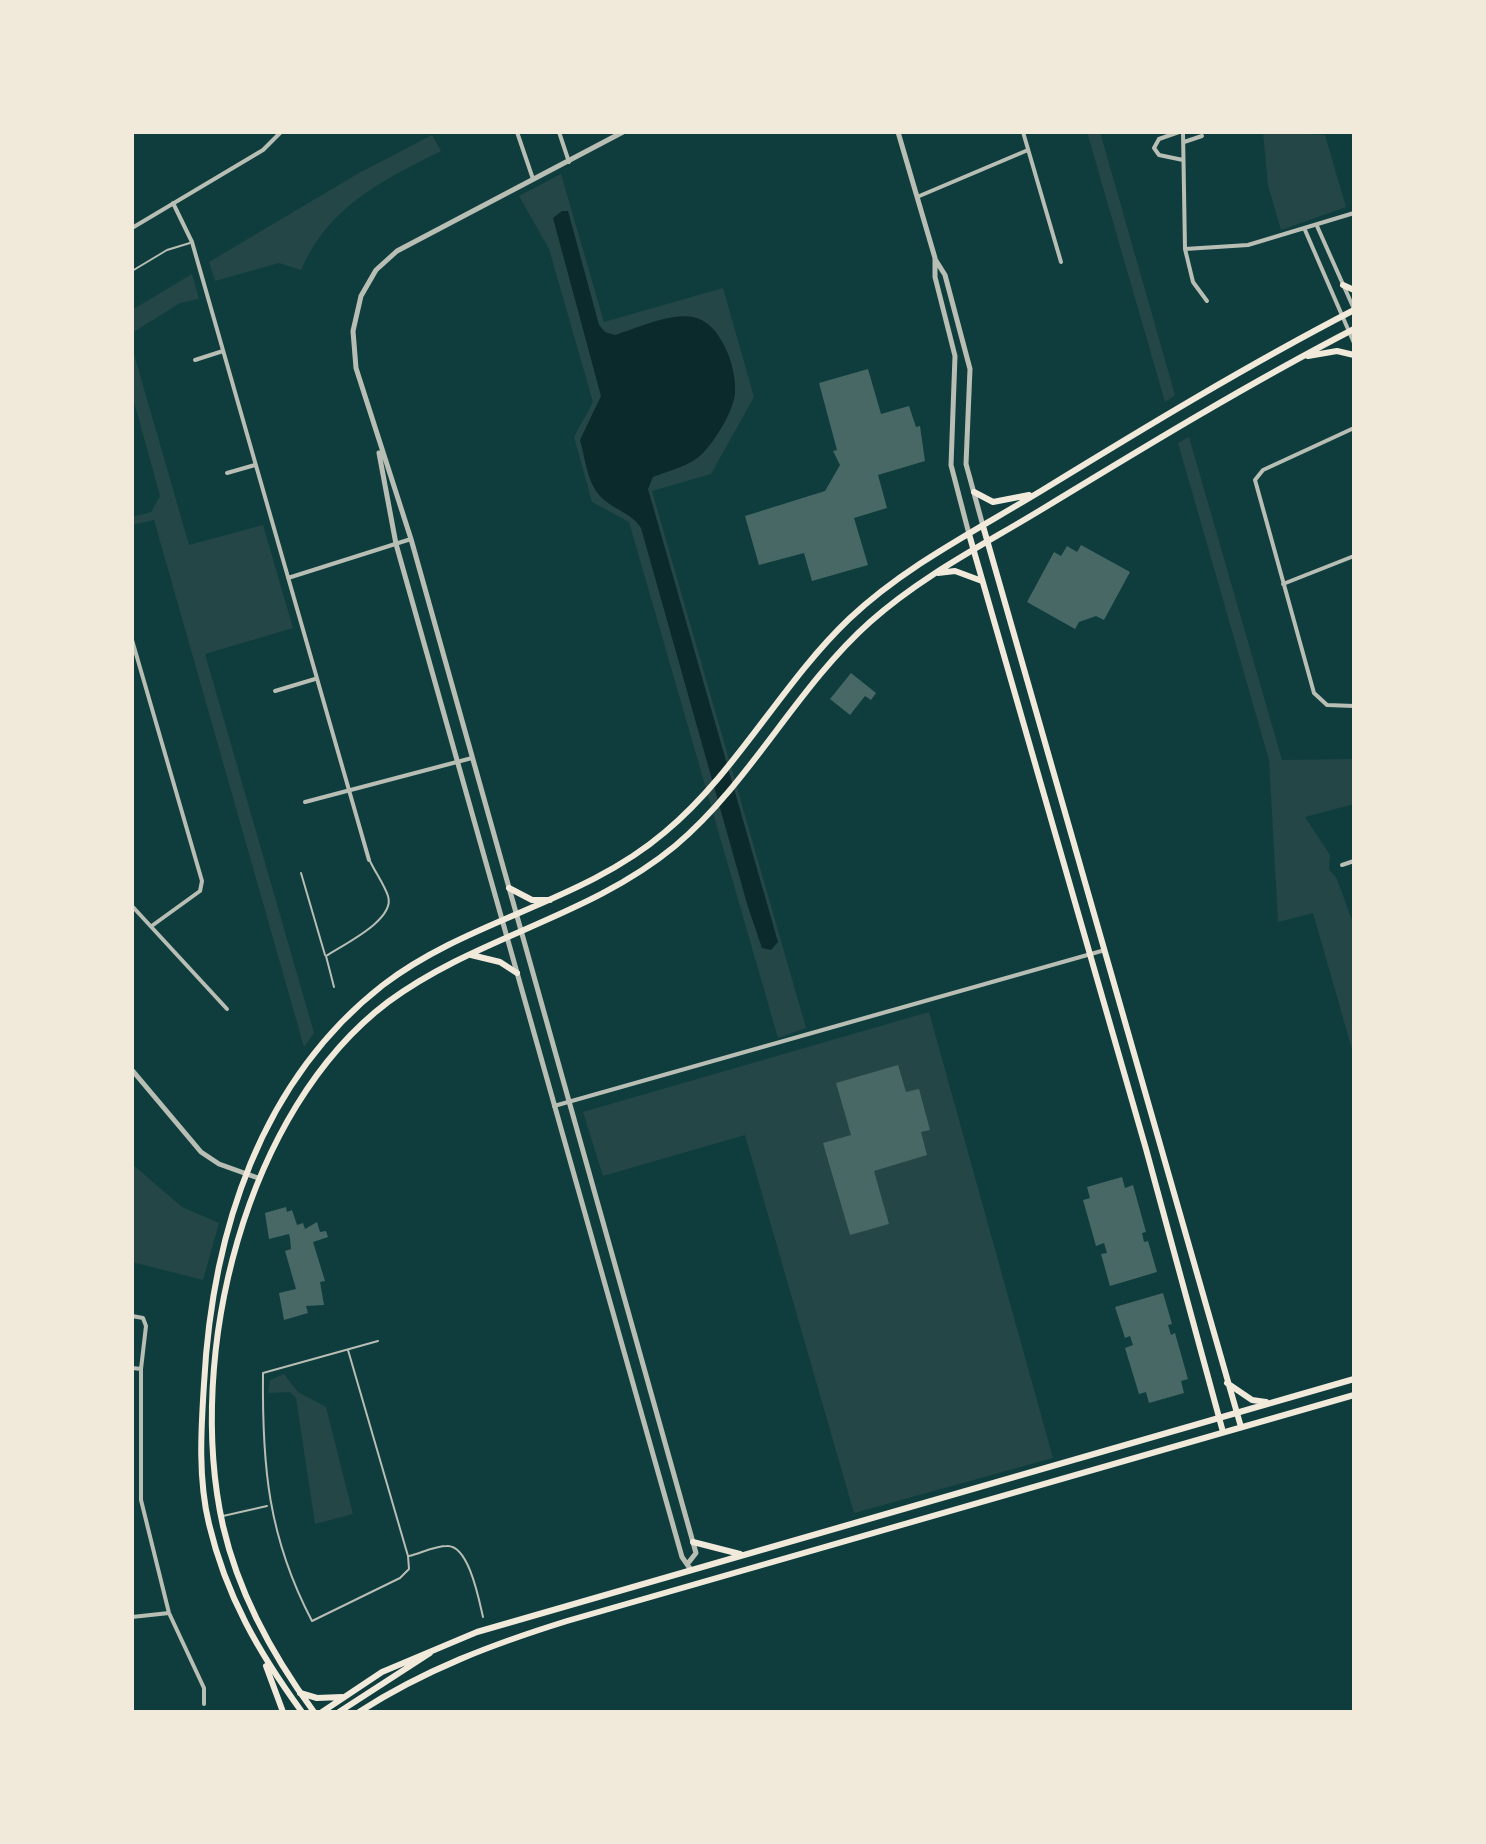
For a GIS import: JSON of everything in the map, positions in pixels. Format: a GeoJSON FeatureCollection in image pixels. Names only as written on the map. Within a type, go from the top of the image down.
{"type":"FeatureCollection","features":[{"type":"Feature","properties":{"kind":"main road"},"geometry":{"type":"LineString","coordinates":[[1343,285],[1354,290]]}},
{"type":"Feature","properties":{"kind":"main road"},"geometry":{"type":"LineString","coordinates":[[302,1712],[266,1663],[229,1590],[208,1519],[202,1475],[204,1367],[212,1302],[245,1173],[286,1091],[316,1050],[349,1015],[413,965],[613,870],[666,832],[698,801],[847,621],[897,578],[1174,409],[1354,310]]}},
{"type":"Feature","properties":{"kind":"main road"},"geometry":{"type":"LineString","coordinates":[[314,1712],[280,1664],[249,1605],[221,1516],[214,1439],[219,1337],[234,1251],[258,1178],[292,1108],[339,1047],[391,1000],[471,955],[627,882],[679,842],[730,789],[836,655],[892,602],[934,573],[1246,386],[1352,330]]}},
{"type":"Feature","properties":{"kind":"main road"},"geometry":{"type":"LineString","coordinates":[[1300,357],[1337,351],[1354,355]]}},
{"type":"Feature","properties":{"kind":"main road"},"geometry":{"type":"LineString","coordinates":[[974,492],[993,502],[1037,494]]}},
{"type":"Feature","properties":{"kind":"main road"},"geometry":{"type":"LineString","coordinates":[[983,526],[1241,1427]]}},
{"type":"Feature","properties":{"kind":"main road"},"geometry":{"type":"LineString","coordinates":[[969,534],[1223,1432]]}},
{"type":"Feature","properties":{"kind":"main road"},"geometry":{"type":"LineString","coordinates":[[934,573],[955,571],[982,581]]}},
{"type":"Feature","properties":{"kind":"main road"},"geometry":{"type":"LineString","coordinates":[[509,888],[532,900],[554,900]]}},
{"type":"Feature","properties":{"kind":"main road"},"geometry":{"type":"LineString","coordinates":[[471,955],[500,962],[517,973]]}},
{"type":"Feature","properties":{"kind":"main road"},"geometry":{"type":"LineString","coordinates":[[322,1712],[382,1672],[487,1629],[690,1566],[743,1555],[1354,1379]]}},
{"type":"Feature","properties":{"kind":"main road"},"geometry":{"type":"LineString","coordinates":[[1227,1383],[1252,1400],[1269,1403]]}},
{"type":"Feature","properties":{"kind":"main road"},"geometry":{"type":"LineString","coordinates":[[359,1712],[415,1679],[497,1643],[1354,1395]]}},
{"type":"Feature","properties":{"kind":"main road"},"geometry":{"type":"LineString","coordinates":[[693,1542],[743,1555]]}},
{"type":"Feature","properties":{"kind":"main road"},"geometry":{"type":"LineString","coordinates":[[339,1712],[435,1648]]}},
{"type":"Feature","properties":{"kind":"main road"},"geometry":{"type":"LineString","coordinates":[[266,1663],[266,1674],[283,1712]]}},
{"type":"Feature","properties":{"kind":"main road"},"geometry":{"type":"LineString","coordinates":[[300,1693],[317,1698],[342,1697]]}},
{"type":"Feature","properties":{"kind":"street"},"geometry":{"type":"LineString","coordinates":[[132,228],[263,150],[281,132]]}},
{"type":"Feature","properties":{"kind":"street"},"geometry":{"type":"LineString","coordinates":[[517,132],[533,180]]}},
{"type":"Feature","properties":{"kind":"street"},"geometry":{"type":"LineString","coordinates":[[559,132],[569,162]]}},
{"type":"Feature","properties":{"kind":"street"},"geometry":{"type":"LineString","coordinates":[[378,444],[396,544],[682,1557],[690,1566],[696,1553],[693,1542],[411,539],[356,368],[353,331],[361,296],[376,270],[419,238],[623,132]]}},
{"type":"Feature","properties":{"kind":"street"},"geometry":{"type":"LineString","coordinates":[[898,132],[935,258],[945,275],[970,369],[966,464],[983,526]]}},
{"type":"Feature","properties":{"kind":"street"},"geometry":{"type":"LineString","coordinates":[[1023,132],[1061,262]]}},
{"type":"Feature","properties":{"kind":"street"},"geometry":{"type":"LineString","coordinates":[[1184,160],[1162,157],[1154,148],[1159,139],[1181,132],[1184,142],[1185,249],[1193,282],[1207,301]]}},
{"type":"Feature","properties":{"kind":"street"},"geometry":{"type":"LineString","coordinates":[[1184,142],[1202,136]]}},
{"type":"Feature","properties":{"kind":"street"},"geometry":{"type":"LineString","coordinates":[[917,197],[1028,150]]}},
{"type":"Feature","properties":{"kind":"street"},"geometry":{"type":"LineString","coordinates":[[173,203],[192,242],[369,860]]}},
{"type":"Feature","properties":{"kind":"street"},"geometry":{"type":"LineString","coordinates":[[1185,249],[1248,245],[1354,213]]}},
{"type":"Feature","properties":{"kind":"street"},"geometry":{"type":"LineString","coordinates":[[1317,226],[1354,310]]}},
{"type":"Feature","properties":{"kind":"street"},"geometry":{"type":"LineString","coordinates":[[1305,230],[1342,317],[1352,330],[1354,343]]}},
{"type":"Feature","properties":{"kind":"street"},"geometry":{"type":"LineString","coordinates":[[935,258],[935,277],[955,356],[951,465],[969,534]]}},
{"type":"Feature","properties":{"kind":"street"},"geometry":{"type":"LineString","coordinates":[[195,360],[223,351]]}},
{"type":"Feature","properties":{"kind":"street"},"geometry":{"type":"LineString","coordinates":[[1354,428],[1256,476],[1255,484],[1316,698],[1327,705],[1354,706]]}},
{"type":"Feature","properties":{"kind":"street"},"geometry":{"type":"LineString","coordinates":[[227,473],[255,465]]}},
{"type":"Feature","properties":{"kind":"street"},"geometry":{"type":"LineString","coordinates":[[288,578],[411,539]]}},
{"type":"Feature","properties":{"kind":"street"},"geometry":{"type":"LineString","coordinates":[[1283,584],[1354,556]]}},
{"type":"Feature","properties":{"kind":"street"},"geometry":{"type":"LineString","coordinates":[[132,640],[202,881],[200,891],[153,925]]}},
{"type":"Feature","properties":{"kind":"street"},"geometry":{"type":"LineString","coordinates":[[275,691],[316,679]]}},
{"type":"Feature","properties":{"kind":"street"},"geometry":{"type":"LineString","coordinates":[[305,802],[472,758]]}},
{"type":"Feature","properties":{"kind":"street"},"geometry":{"type":"LineString","coordinates":[[1342,865],[1354,861]]}},
{"type":"Feature","properties":{"kind":"street"},"geometry":{"type":"LineString","coordinates":[[132,906],[153,925],[210,995],[227,1009]]}},
{"type":"Feature","properties":{"kind":"street"},"geometry":{"type":"LineString","coordinates":[[554,1106],[1105,950]]}},
{"type":"Feature","properties":{"kind":"street"},"geometry":{"type":"LineString","coordinates":[[132,1070],[201,1152],[258,1178]]}},
{"type":"Feature","properties":{"kind":"street"},"geometry":{"type":"LineString","coordinates":[[607,1293],[621,1290]]}},
{"type":"Feature","properties":{"kind":"street"},"geometry":{"type":"LineString","coordinates":[[132,1316],[143,1318],[146,1326],[141,1369],[141,1500],[169,1613],[204,1688],[204,1704]]}},
{"type":"Feature","properties":{"kind":"street"},"geometry":{"type":"LineString","coordinates":[[132,1368],[141,1369]]}},
{"type":"Feature","properties":{"kind":"street"},"geometry":{"type":"LineString","coordinates":[[132,1478],[139,1479]]}},
{"type":"Feature","properties":{"kind":"street"},"geometry":{"type":"LineString","coordinates":[[132,1499],[141,1500]]}},
{"type":"Feature","properties":{"kind":"street"},"geometry":{"type":"LineString","coordinates":[[132,1617],[169,1613]]}},
{"type":"Feature","properties":{"kind":"lane"},"geometry":{"type":"LineString","coordinates":[[132,271],[167,250],[192,242]]}},
{"type":"Feature","properties":{"kind":"lane"},"geometry":{"type":"LineString","coordinates":[[326,956],[385,915],[389,897],[369,860]]}},
{"type":"Feature","properties":{"kind":"lane"},"geometry":{"type":"LineString","coordinates":[[301,873],[334,987]]}},
{"type":"Feature","properties":{"kind":"lane"},"geometry":{"type":"LineString","coordinates":[[348,1350],[408,1556],[409,1569],[400,1578],[312,1621],[288,1572],[269,1506],[263,1430],[263,1373],[378,1341]]}},
{"type":"Feature","properties":{"kind":"lane"},"geometry":{"type":"LineString","coordinates":[[221,1516],[269,1506]]}},
{"type":"Feature","properties":{"kind":"lane"},"geometry":{"type":"LineString","coordinates":[[408,1556],[448,1546],[459,1551],[468,1563],[483,1617]]}},
{"type":"Feature","properties":{"kind":"shaded area"},"geometry":{"type":"Polygon","coordinates":[[[1087,132],[1100,132],[1175,395],[1165,402],[1087,132]]]}},
{"type":"Feature","properties":{"kind":"shaded area"},"geometry":{"type":"Polygon","coordinates":[[[1263,132],[1325,135],[1346,207],[1281,230],[1268,185],[1263,132]]]}},
{"type":"Feature","properties":{"kind":"shaded area"},"geometry":{"type":"Polygon","coordinates":[[[432,135],[441,151],[378,185],[342,212],[326,229],[301,270],[279,263],[215,281],[209,262],[359,173],[432,135]]]}},
{"type":"Feature","properties":{"kind":"shaded area"},"geometry":{"type":"Polygon","coordinates":[[[561,174],[604,322],[723,288],[754,397],[711,474],[652,491],[806,1028],[778,1038],[629,522],[592,502],[574,437],[593,402],[549,249],[519,196],[561,174]]]}},
{"type":"Feature","properties":{"kind":"shaded area"},"geometry":{"type":"Polygon","coordinates":[[[562,211],[568,211],[599,325],[605,332],[615,335],[664,319],[693,317],[712,327],[730,359],[735,393],[718,433],[698,457],[653,477],[648,489],[778,942],[771,950],[762,948],[748,907],[641,528],[600,496],[587,469],[580,440],[601,396],[553,218],[562,211]]]}},
{"type":"Feature","properties":{"kind":"shaded area"},"geometry":{"type":"Polygon","coordinates":[[[192,274],[199,299],[180,303],[132,333],[132,310],[192,274]]]}},
{"type":"Feature","properties":{"kind":"shaded area"},"geometry":{"type":"Polygon","coordinates":[[[132,347],[189,545],[263,525],[293,628],[205,654],[314,1033],[304,1047],[154,520],[132,525],[132,517],[151,512],[160,496],[132,394],[132,347]]]}},
{"type":"Feature","properties":{"kind":"shaded area"},"geometry":{"type":"Polygon","coordinates":[[[1189,437],[1282,760],[1354,759],[1354,804],[1305,817],[1330,855],[1329,869],[1337,879],[1354,926],[1354,1056],[1313,913],[1278,922],[1269,760],[1178,443],[1189,437]]]}},
{"type":"Feature","properties":{"kind":"shaded area"},"geometry":{"type":"Polygon","coordinates":[[[929,1012],[1053,1458],[854,1513],[745,1135],[603,1176],[583,1112],[929,1012]]]}},
{"type":"Feature","properties":{"kind":"shaded area"},"geometry":{"type":"Polygon","coordinates":[[[132,1164],[182,1207],[219,1223],[203,1280],[132,1262],[132,1164]]]}},
{"type":"Feature","properties":{"kind":"shaded area"},"geometry":{"type":"Polygon","coordinates":[[[284,1374],[298,1392],[326,1407],[353,1514],[315,1524],[296,1398],[290,1392],[268,1393],[270,1380],[284,1374]]]}},
{"type":"Feature","properties":{"kind":"building"},"geometry":{"type":"Polygon","coordinates":[[[868,369],[881,414],[909,406],[916,427],[920,426],[925,461],[878,475],[887,508],[854,518],[868,565],[812,581],[804,553],[759,565],[745,516],[825,491],[840,465],[833,451],[837,450],[819,383],[868,369]]]}},
{"type":"Feature","properties":{"kind":"building"},"geometry":{"type":"Polygon","coordinates":[[[1081,545],[1130,572],[1104,620],[1096,616],[1079,622],[1075,629],[1027,602],[1054,552],[1061,556],[1067,546],[1077,552],[1081,545]]]}},
{"type":"Feature","properties":{"kind":"building"},"geometry":{"type":"Polygon","coordinates":[[[851,673],[876,693],[871,700],[865,696],[850,715],[830,699],[851,673]]]}},
{"type":"Feature","properties":{"kind":"building"},"geometry":{"type":"Polygon","coordinates":[[[898,1065],[906,1092],[919,1089],[930,1130],[921,1132],[927,1155],[874,1171],[889,1224],[850,1235],[823,1143],[851,1135],[836,1083],[898,1065]]]}},
{"type":"Feature","properties":{"kind":"building"},"geometry":{"type":"Polygon","coordinates":[[[1122,1177],[1125,1188],[1133,1185],[1146,1232],[1142,1233],[1144,1242],[1148,1241],[1157,1272],[1110,1286],[1101,1254],[1107,1253],[1104,1243],[1096,1246],[1083,1200],[1090,1198],[1087,1187],[1122,1177]]]}},
{"type":"Feature","properties":{"kind":"building"},"geometry":{"type":"Polygon","coordinates":[[[286,1207],[287,1212],[292,1210],[297,1225],[303,1223],[305,1229],[317,1222],[320,1232],[326,1231],[328,1237],[313,1242],[325,1281],[320,1282],[324,1305],[306,1306],[308,1313],[284,1320],[279,1293],[296,1289],[285,1251],[291,1249],[290,1238],[289,1234],[269,1239],[265,1213],[286,1207]]]}},
{"type":"Feature","properties":{"kind":"building"},"geometry":{"type":"Polygon","coordinates":[[[1163,1293],[1172,1324],[1168,1325],[1171,1335],[1175,1333],[1188,1379],[1181,1381],[1184,1393],[1149,1403],[1146,1392],[1139,1394],[1125,1348],[1133,1345],[1130,1336],[1125,1338],[1115,1307],[1163,1293]]]}}]}
